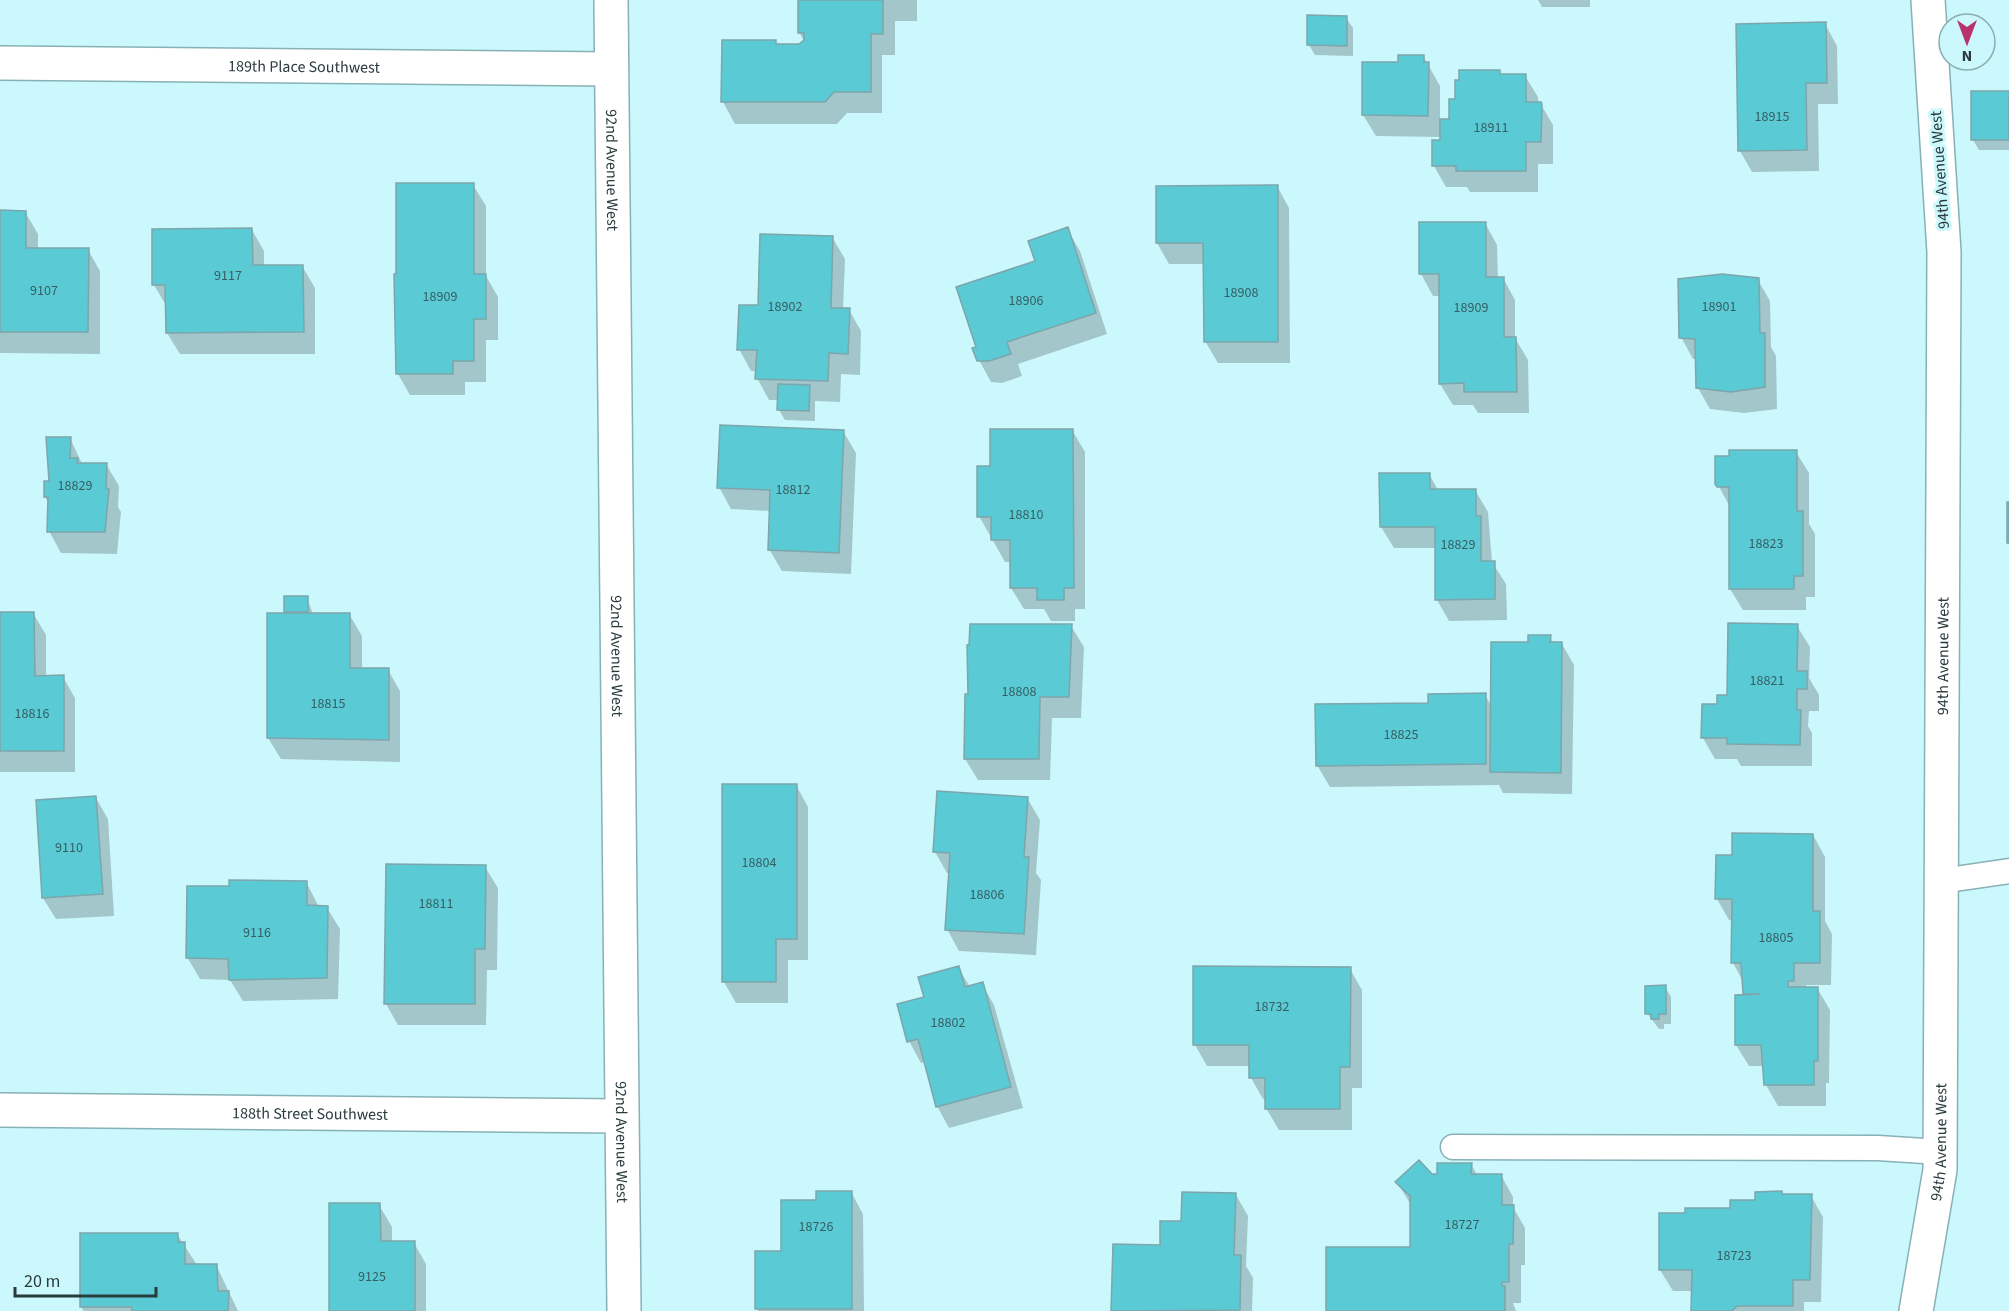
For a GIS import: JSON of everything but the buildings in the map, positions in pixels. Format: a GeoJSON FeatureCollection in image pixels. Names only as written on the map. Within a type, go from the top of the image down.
{"type":"FeatureCollection","features":[{"type":"Feature","properties":{"kind":"street","name":"92nd Avenue West"},"geometry":{"type":"LineString","coordinates":[[611,0],[624,1311]]}},
{"type":"Feature","properties":{"kind":"street","name":"94th Avenue West"},"geometry":{"type":"LineString","coordinates":[[1916,1311],[1940,1170],[1944,252],[1928,0]]}},
{"type":"Feature","properties":{"kind":"street","name":"189th Place Southwest"},"geometry":{"type":"LineString","coordinates":[[0,63],[610,69]]}},
{"type":"Feature","properties":{"kind":"street","name":"188th Street Southwest"},"geometry":{"type":"LineString","coordinates":[[0,1110],[621,1116]]}},
{"type":"Feature","properties":{"kind":"lane"},"geometry":{"type":"LineString","coordinates":[[1941,881],[2009,871]]}},
{"type":"Feature","properties":{"kind":"lane"},"geometry":{"type":"LineString","coordinates":[[1453,1147],[1878,1148],[1940,1152]]}}]}
